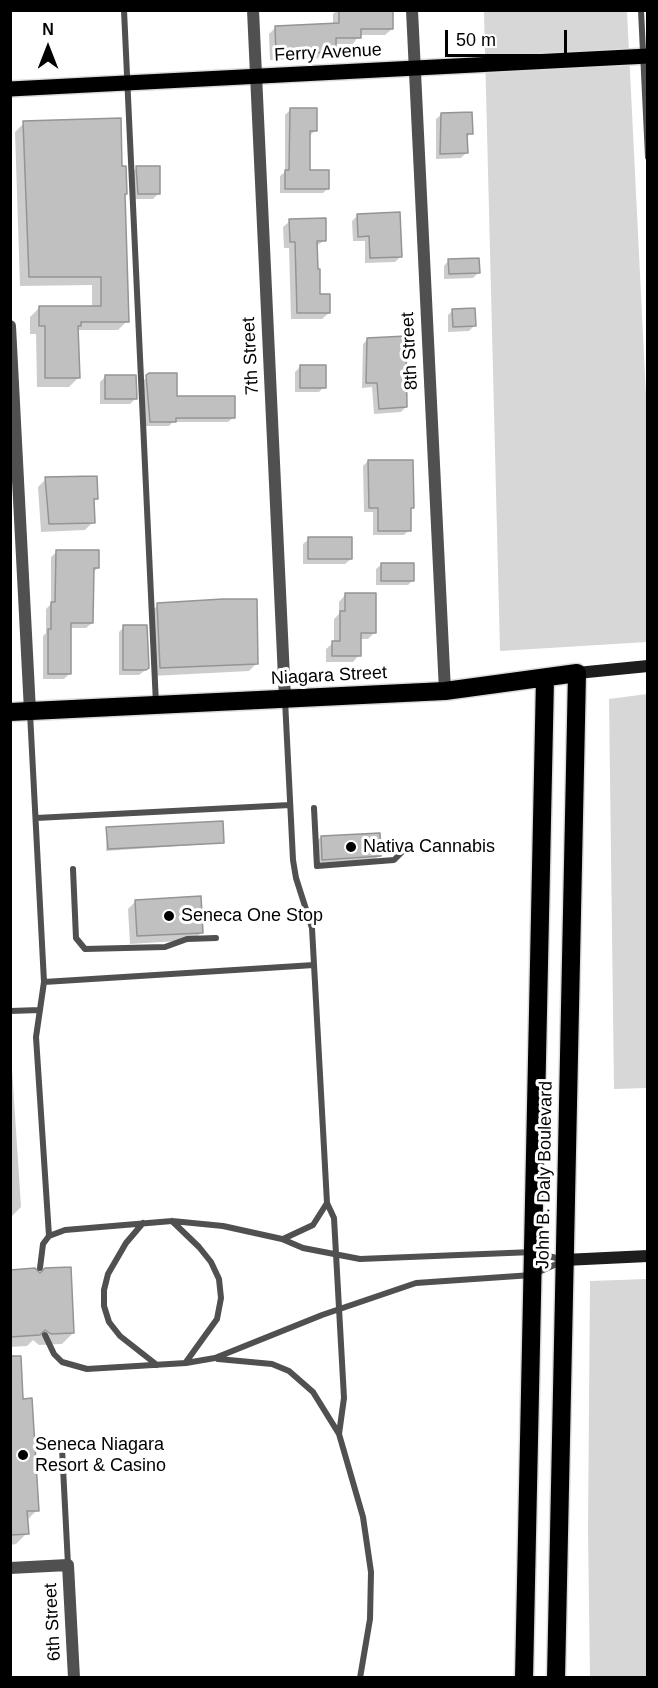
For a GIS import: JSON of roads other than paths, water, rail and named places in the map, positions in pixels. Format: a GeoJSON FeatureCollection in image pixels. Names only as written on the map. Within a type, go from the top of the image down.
{"type":"FeatureCollection","features":[{"type":"Feature","properties":{"kind":"highway","name":"Niagara Street"},"geometry":{"type":"LineString","coordinates":[[10,712],[445,691],[577,673]]}},
{"type":"Feature","properties":{"kind":"highway","name":"John B. Daly Boulevard"},"geometry":{"type":"LineString","coordinates":[[556,1677],[577,673]]}},
{"type":"Feature","properties":{"kind":"highway","name":"John B. Daly Boulevard"},"geometry":{"type":"LineString","coordinates":[[524,1677],[545,678]]}},
{"type":"Feature","properties":{"kind":"main road","name":"Ferry Avenue"},"geometry":{"type":"LineString","coordinates":[[10,89],[645,56]]}},
{"type":"Feature","properties":{"kind":"street","name":"7th Street"},"geometry":{"type":"LineString","coordinates":[[253,10],[285,699]]}},
{"type":"Feature","properties":{"kind":"street","name":"8th Street"},"geometry":{"type":"LineString","coordinates":[[412,10],[445,691]]}},
{"type":"Feature","properties":{"kind":"street"},"geometry":{"type":"LineString","coordinates":[[10,326],[30,711]]}},
{"type":"Feature","properties":{"kind":"street","name":"Niagara Street"},"geometry":{"type":"LineString","coordinates":[[577,673],[648,666]]}},
{"type":"Feature","properties":{"kind":"street"},"geometry":{"type":"LineString","coordinates":[[564,1260],[648,1256]]}},
{"type":"Feature","properties":{"kind":"street"},"geometry":{"type":"LineString","coordinates":[[10,1568],[68,1565]]}},
{"type":"Feature","properties":{"kind":"street","name":"6th Street"},"geometry":{"type":"LineString","coordinates":[[68,1565],[74,1677]]}},
{"type":"Feature","properties":{"kind":"lane"},"geometry":{"type":"LineString","coordinates":[[124,10],[156,705]]}},
{"type":"Feature","properties":{"kind":"lane"},"geometry":{"type":"LineString","coordinates":[[641,10],[645,56],[648,157]]}},
{"type":"Feature","properties":{"kind":"lane"},"geometry":{"type":"LineString","coordinates":[[285,699],[296,878],[312,928],[327,1203],[333,1218],[344,1398],[339,1434]]}},
{"type":"Feature","properties":{"kind":"lane"},"geometry":{"type":"LineString","coordinates":[[30,711],[44,982],[36,1037],[49,1236]]}},
{"type":"Feature","properties":{"kind":"lane"},"geometry":{"type":"LineString","coordinates":[[36,818],[290,805]]}},
{"type":"Feature","properties":{"kind":"lane"},"geometry":{"type":"LineString","coordinates":[[314,808],[317,866],[394,860],[407,847]]}},
{"type":"Feature","properties":{"kind":"lane"},"geometry":{"type":"LineString","coordinates":[[73,869],[76,938],[85,950],[165,947],[187,939],[216,938]]}},
{"type":"Feature","properties":{"kind":"lane"},"geometry":{"type":"LineString","coordinates":[[44,982],[314,965]]}},
{"type":"Feature","properties":{"kind":"lane"},"geometry":{"type":"LineString","coordinates":[[10,1011],[40,1010]]}},
{"type":"Feature","properties":{"kind":"lane"},"geometry":{"type":"LineString","coordinates":[[282,1239],[313,1225],[327,1203]]}},
{"type":"Feature","properties":{"kind":"lane"},"geometry":{"type":"LineString","coordinates":[[40,1268],[43,1244],[49,1236],[65,1230],[172,1221],[201,1223],[282,1239],[336,1255],[372,1258],[533,1252],[564,1260]]}},
{"type":"Feature","properties":{"kind":"lane"},"geometry":{"type":"LineString","coordinates":[[172,1221],[205,1255],[219,1279],[221,1298],[217,1319],[186,1363]]}},
{"type":"Feature","properties":{"kind":"lane"},"geometry":{"type":"LineString","coordinates":[[143,1223],[126,1243],[108,1274],[104,1290],[105,1306],[110,1322],[120,1336],[157,1365]]}},
{"type":"Feature","properties":{"kind":"lane"},"geometry":{"type":"LineString","coordinates":[[45,1335],[54,1354],[62,1362],[87,1369],[186,1363],[215,1358],[339,1309],[416,1283],[532,1275],[564,1260]]}},
{"type":"Feature","properties":{"kind":"lane"},"geometry":{"type":"LineString","coordinates":[[215,1358],[272,1364],[289,1371],[313,1392],[339,1434],[363,1517],[371,1572],[370,1619],[360,1677]]}},
{"type":"Feature","properties":{"kind":"lane"},"geometry":{"type":"LineString","coordinates":[[62,1449],[68,1565]]}},
{"type":"Feature","properties":{"kind":"place","name":"Nativa Cannabis"},"geometry":{"type":"Point","coordinates":[351,847]}},
{"type":"Feature","properties":{"kind":"place","name":"Seneca One Stop"},"geometry":{"type":"Point","coordinates":[169,916]}},
{"type":"Feature","properties":{"kind":"place","name":"Seneca Niagara Resort & Casino"},"geometry":{"type":"Point","coordinates":[23,1455]}}]}
